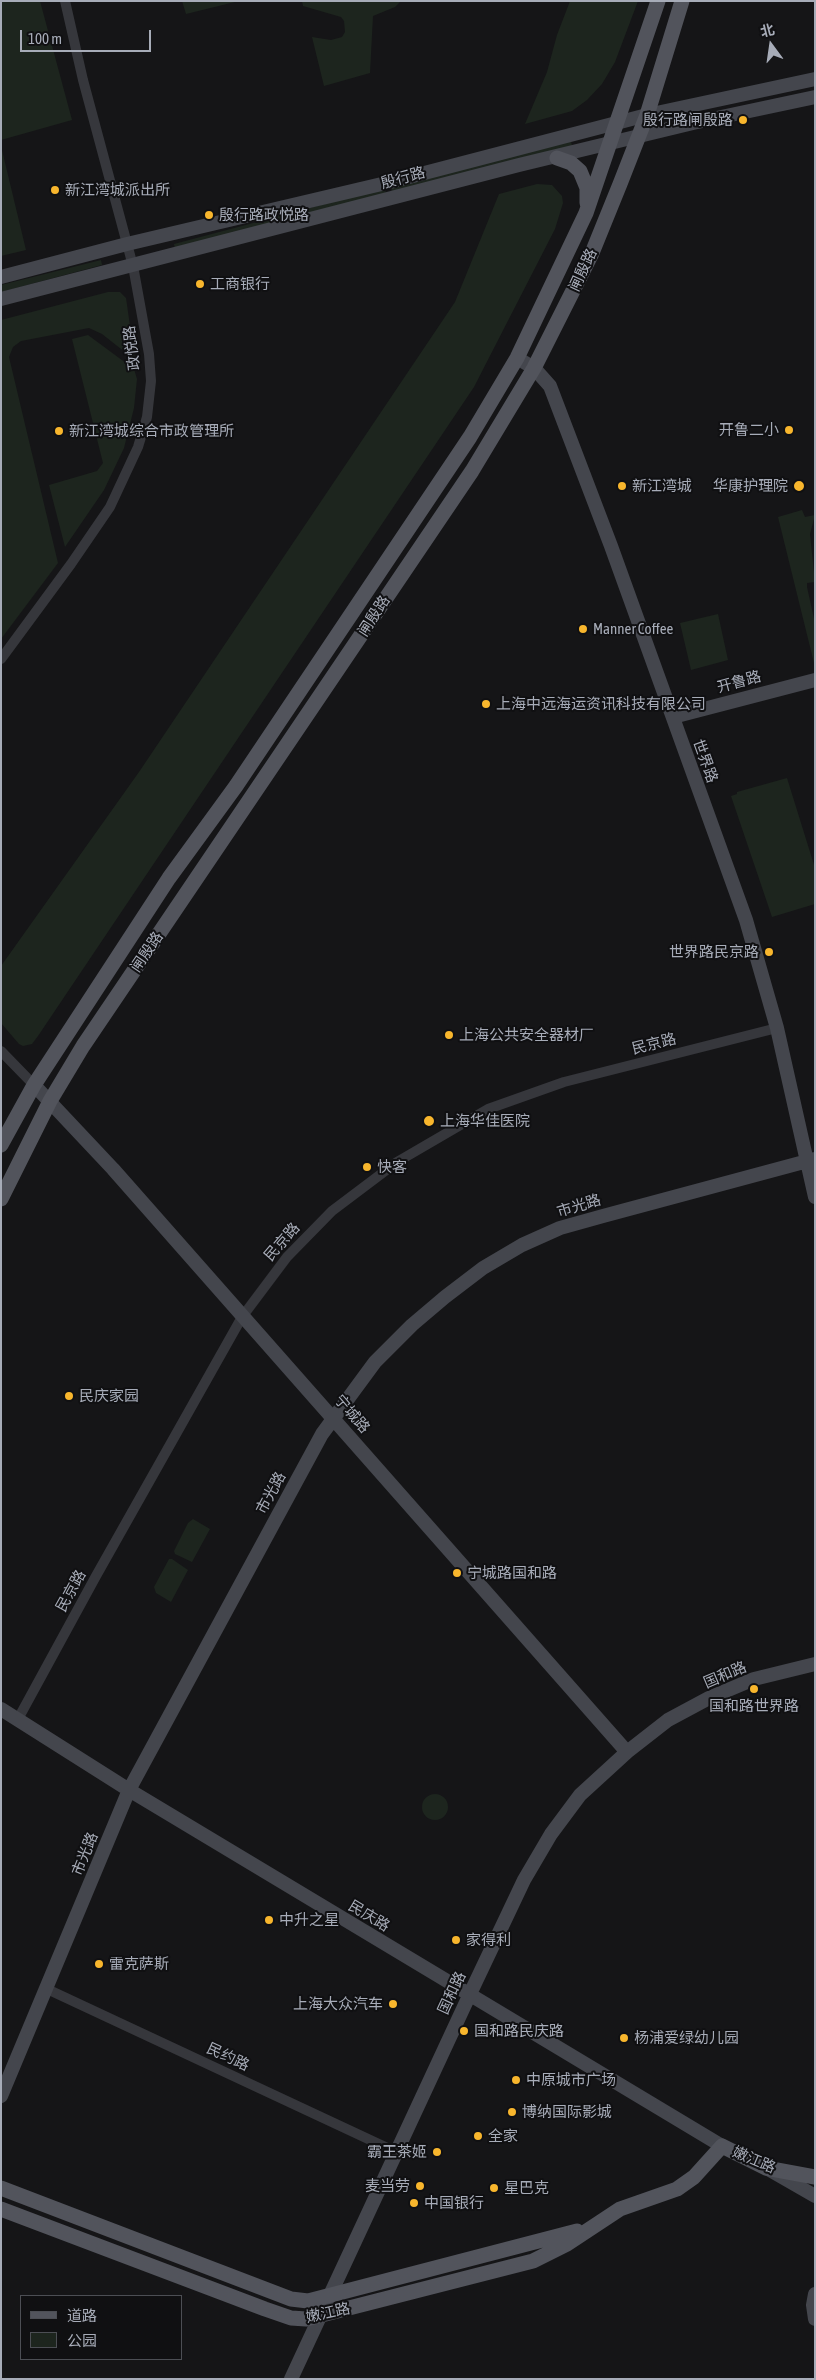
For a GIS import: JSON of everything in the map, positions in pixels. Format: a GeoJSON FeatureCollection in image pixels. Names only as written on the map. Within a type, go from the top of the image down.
{"type":"FeatureCollection","features":[{"type":"Feature","properties":{"kind":"main road","name":"闸殷路"},"geometry":{"type":"LineString","coordinates":[[1,1145],[34,1085],[68,1032],[169,878],[263,747],[465,446],[517,358],[586,213],[619,122],[658,1]]}},
{"type":"Feature","properties":{"kind":"main road","name":"闸殷路"},"geometry":{"type":"LineString","coordinates":[[1,1199],[50,1101],[91,1035],[472,471],[534,368],[592,253],[647,115],[682,1]]}},
{"type":"Feature","properties":{"kind":"main road"},"geometry":{"type":"LineString","coordinates":[[557,158],[571,163],[584,178],[588,196],[586,213]]}},
{"type":"Feature","properties":{"kind":"main road"},"geometry":{"type":"LineString","coordinates":[[68,1032],[71,1039],[77,1042],[91,1035]]}},
{"type":"Feature","properties":{"kind":"main road"},"geometry":{"type":"LineString","coordinates":[[1,1150],[11,1142],[17,1147],[19,1157],[15,1172]]}},
{"type":"Feature","properties":{"kind":"main road","name":"嫩江路"},"geometry":{"type":"LineString","coordinates":[[1,2209],[291,2318],[306,2320],[534,2261],[567,2244],[620,2209],[659,2198],[677,2189],[694,2177],[722,2146],[766,2168],[815,2177]]}},
{"type":"Feature","properties":{"kind":"main road","name":"嫩江路"},"geometry":{"type":"LineString","coordinates":[[1,2188],[291,2299],[308,2301],[555,2238],[599,2222]]}},
{"type":"Feature","properties":{"kind":"street","name":"政悦路"},"geometry":{"type":"LineString","coordinates":[[1,659],[71,564],[110,507],[138,447],[147,417],[151,380],[150,354],[133,266],[83,80],[65,1]]}},
{"type":"Feature","properties":{"kind":"street","name":"殷行路"},"geometry":{"type":"LineString","coordinates":[[1,277],[127,244],[386,183],[647,115],[815,79]]}},
{"type":"Feature","properties":{"kind":"street","name":"殷行路"},"geometry":{"type":"LineString","coordinates":[[1,299],[501,170],[557,158],[693,123],[815,97]]}},
{"type":"Feature","properties":{"kind":"street","name":"世界路"},"geometry":{"type":"LineString","coordinates":[[517,358],[534,368],[550,386],[608,537],[746,920],[777,1028],[811,1160],[815,1197]]}},
{"type":"Feature","properties":{"kind":"street","name":"开鲁路"},"geometry":{"type":"LineString","coordinates":[[673,717],[815,680]]}},
{"type":"Feature","properties":{"kind":"street","name":"民京路"},"geometry":{"type":"LineString","coordinates":[[18,1719],[97,1574],[242,1317],[287,1257],[332,1211],[397,1162],[475,1116],[528,1094],[564,1082],[777,1028]]}},
{"type":"Feature","properties":{"kind":"street"},"geometry":{"type":"LineString","coordinates":[[1,1051],[34,1085]]}},
{"type":"Feature","properties":{"kind":"street","name":"宁城路"},"geometry":{"type":"LineString","coordinates":[[34,1085],[113,1169],[627,1752]]}},
{"type":"Feature","properties":{"kind":"street","name":"市光路"},"geometry":{"type":"LineString","coordinates":[[1,2096],[129,1790],[333,1418],[375,1362],[412,1325],[483,1268],[522,1245],[560,1228],[811,1160]]}},
{"type":"Feature","properties":{"kind":"street","name":"国和路"},"geometry":{"type":"LineString","coordinates":[[291,2379],[328,2296],[524,1880],[542,1848],[580,1796],[627,1752],[668,1720],[709,1698],[754,1679],[815,1664]]}},
{"type":"Feature","properties":{"kind":"street","name":"民庆路"},"geometry":{"type":"LineString","coordinates":[[1,1709],[129,1790],[469,1996],[722,2146]]}},
{"type":"Feature","properties":{"kind":"street","name":"民约路"},"geometry":{"type":"LineString","coordinates":[[47,1989],[396,2152]]}},
{"type":"Feature","properties":{"kind":"street"},"geometry":{"type":"LineString","coordinates":[[766,2168],[815,2196]]}},
{"type":"Feature","properties":{"kind":"street"},"geometry":{"type":"LineString","coordinates":[[815,2294],[813,2305],[815,2319]]}},
{"type":"Feature","properties":{"kind":"green space"},"geometry":{"type":"Polygon","coordinates":[[[1,1],[40,1],[72,120],[1,140],[1,1]]]}},
{"type":"Feature","properties":{"kind":"green space"},"geometry":{"type":"Polygon","coordinates":[[[182,1],[239,1],[186,14],[182,1]]]}},
{"type":"Feature","properties":{"kind":"green space"},"geometry":{"type":"Polygon","coordinates":[[[302,1],[401,1],[395,7],[373,16],[370,73],[324,86],[312,37],[331,40],[342,37],[345,32],[344,21],[341,17],[303,6],[302,1]]]}},
{"type":"Feature","properties":{"kind":"green space"},"geometry":{"type":"Polygon","coordinates":[[[570,1],[638,1],[615,62],[602,84],[587,100],[572,111],[525,124],[547,72],[557,35],[570,1]]]}},
{"type":"Feature","properties":{"kind":"green space"},"geometry":{"type":"Polygon","coordinates":[[[571,141],[572,146],[392,193],[391,187],[571,141]]]}},
{"type":"Feature","properties":{"kind":"green space"},"geometry":{"type":"Polygon","coordinates":[[[1,146],[26,250],[1,256],[1,146]]]}},
{"type":"Feature","properties":{"kind":"green space"},"geometry":{"type":"Polygon","coordinates":[[[537,184],[552,185],[562,196],[563,203],[555,229],[474,387],[38,1036],[32,1044],[23,1046],[19,1044],[1,1023],[1,966],[139,772],[455,302],[499,194],[537,184]]]}},
{"type":"Feature","properties":{"kind":"green space"},"geometry":{"type":"Polygon","coordinates":[[[385,188],[386,194],[175,249],[174,244],[385,188]]]}},
{"type":"Feature","properties":{"kind":"green space"},"geometry":{"type":"Polygon","coordinates":[[[101,260],[102,265],[1,292],[1,285],[101,260]]]}},
{"type":"Feature","properties":{"kind":"green space"},"geometry":{"type":"Polygon","coordinates":[[[108,292],[120,292],[126,298],[135,360],[102,334],[89,328],[21,341],[13,347],[9,357],[58,563],[1,639],[1,320],[108,292]]]}},
{"type":"Feature","properties":{"kind":"green space"},"geometry":{"type":"Polygon","coordinates":[[[88,335],[134,369],[137,379],[134,408],[124,448],[104,490],[65,547],[49,485],[97,471],[103,463],[72,339],[88,335]]]}},
{"type":"Feature","properties":{"kind":"green space"},"geometry":{"type":"Polygon","coordinates":[[[802,510],[805,517],[815,515],[810,534],[815,582],[807,583],[815,623],[814,663],[778,517],[802,510]]]}},
{"type":"Feature","properties":{"kind":"green space"},"geometry":{"type":"Polygon","coordinates":[[[718,614],[728,660],[691,670],[680,623],[718,614]]]}},
{"type":"Feature","properties":{"kind":"green space"},"geometry":{"type":"Polygon","coordinates":[[[787,778],[815,868],[815,904],[772,917],[731,796],[737,794],[737,792],[787,778]]]}},
{"type":"Feature","properties":{"kind":"green space"},"geometry":{"type":"Polygon","coordinates":[[[193,1519],[210,1529],[192,1562],[175,1554],[174,1551],[188,1523],[193,1519]]]}},
{"type":"Feature","properties":{"kind":"green space"},"geometry":{"type":"Polygon","coordinates":[[[169,1559],[172,1559],[188,1570],[171,1602],[156,1593],[154,1587],[169,1559]]]}},
{"type":"Feature","properties":{"kind":"green space"},"geometry":{"type":"Polygon","coordinates":[[[435,1794],[444,1798],[448,1807],[444,1816],[435,1820],[426,1816],[422,1807],[426,1798],[435,1794]]]}},
{"type":"Feature","properties":{"kind":"place","name":"殷行路闸殷路"},"geometry":{"type":"Point","coordinates":[743,120]}},
{"type":"Feature","properties":{"kind":"place","name":"新江湾城派出所"},"geometry":{"type":"Point","coordinates":[55,190]}},
{"type":"Feature","properties":{"kind":"place","name":"殷行路政悦路"},"geometry":{"type":"Point","coordinates":[209,215]}},
{"type":"Feature","properties":{"kind":"place","name":"工商银行"},"geometry":{"type":"Point","coordinates":[200,284]}},
{"type":"Feature","properties":{"kind":"place","name":"开鲁二小"},"geometry":{"type":"Point","coordinates":[789,430]}},
{"type":"Feature","properties":{"kind":"place","name":"新江湾城综合市政管理所"},"geometry":{"type":"Point","coordinates":[59,431]}},
{"type":"Feature","properties":{"kind":"place","name":"新江湾城"},"geometry":{"type":"Point","coordinates":[622,486]}},
{"type":"Feature","properties":{"kind":"place","name":"华康护理院"},"geometry":{"type":"Point","coordinates":[799,486]}},
{"type":"Feature","properties":{"kind":"place","name":"Manner Coffee"},"geometry":{"type":"Point","coordinates":[583,629]}},
{"type":"Feature","properties":{"kind":"place","name":"上海中远海运资讯科技有限公司"},"geometry":{"type":"Point","coordinates":[486,704]}},
{"type":"Feature","properties":{"kind":"place","name":"世界路民京路"},"geometry":{"type":"Point","coordinates":[769,952]}},
{"type":"Feature","properties":{"kind":"place","name":"上海公共安全器材厂"},"geometry":{"type":"Point","coordinates":[449,1035]}},
{"type":"Feature","properties":{"kind":"place","name":"上海华佳医院"},"geometry":{"type":"Point","coordinates":[429,1121]}},
{"type":"Feature","properties":{"kind":"place","name":"快客"},"geometry":{"type":"Point","coordinates":[367,1167]}},
{"type":"Feature","properties":{"kind":"place","name":"民庆家园"},"geometry":{"type":"Point","coordinates":[69,1396]}},
{"type":"Feature","properties":{"kind":"place","name":"宁城路国和路"},"geometry":{"type":"Point","coordinates":[457,1573]}},
{"type":"Feature","properties":{"kind":"place","name":"国和路世界路"},"geometry":{"type":"Point","coordinates":[754,1689]}},
{"type":"Feature","properties":{"kind":"place","name":"中升之星"},"geometry":{"type":"Point","coordinates":[269,1920]}},
{"type":"Feature","properties":{"kind":"place","name":"家得利"},"geometry":{"type":"Point","coordinates":[456,1940]}},
{"type":"Feature","properties":{"kind":"place","name":"雷克萨斯"},"geometry":{"type":"Point","coordinates":[99,1964]}},
{"type":"Feature","properties":{"kind":"place","name":"上海大众汽车"},"geometry":{"type":"Point","coordinates":[393,2004]}},
{"type":"Feature","properties":{"kind":"place","name":"国和路民庆路"},"geometry":{"type":"Point","coordinates":[464,2031]}},
{"type":"Feature","properties":{"kind":"place","name":"杨浦爱绿幼儿园"},"geometry":{"type":"Point","coordinates":[624,2038]}},
{"type":"Feature","properties":{"kind":"place","name":"中原城市广场"},"geometry":{"type":"Point","coordinates":[516,2080]}},
{"type":"Feature","properties":{"kind":"place","name":"博纳国际影城"},"geometry":{"type":"Point","coordinates":[512,2112]}},
{"type":"Feature","properties":{"kind":"place","name":"全家"},"geometry":{"type":"Point","coordinates":[478,2136]}},
{"type":"Feature","properties":{"kind":"place","name":"霸王茶姬"},"geometry":{"type":"Point","coordinates":[437,2152]}},
{"type":"Feature","properties":{"kind":"place","name":"麦当劳"},"geometry":{"type":"Point","coordinates":[420,2186]}},
{"type":"Feature","properties":{"kind":"place","name":"星巴克"},"geometry":{"type":"Point","coordinates":[494,2188]}},
{"type":"Feature","properties":{"kind":"place","name":"中国银行"},"geometry":{"type":"Point","coordinates":[414,2203]}}]}
